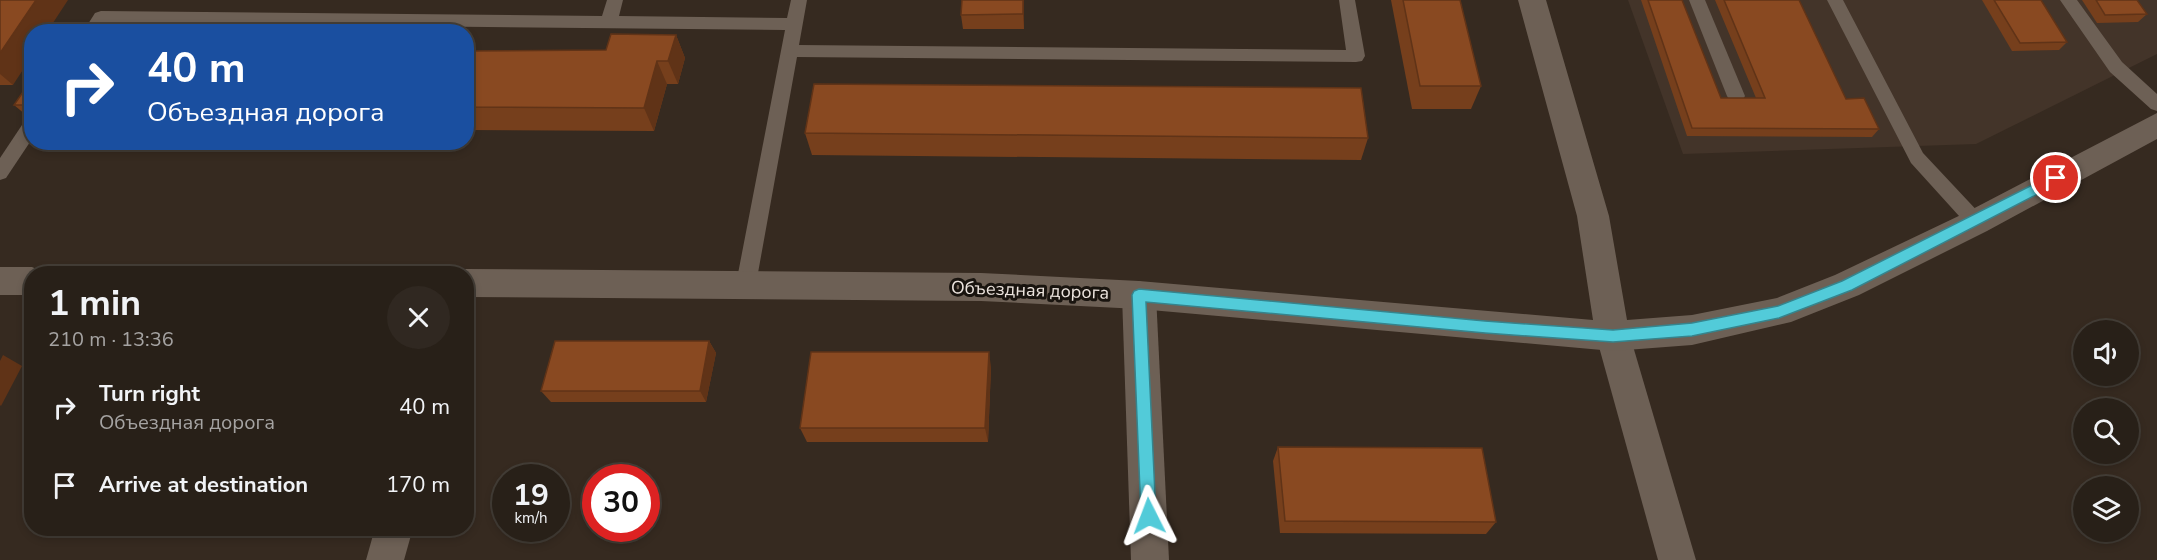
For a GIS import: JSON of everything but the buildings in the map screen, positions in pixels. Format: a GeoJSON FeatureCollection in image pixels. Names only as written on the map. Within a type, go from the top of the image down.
{"type":"FeatureCollection","features":[{"type":"Feature","properties":{"kind":"main road"},"geometry":{"type":"LineString","coordinates":[[1532,0],[1593,216],[1613,336],[1677,560]]}},
{"type":"Feature","properties":{"kind":"main road","name":"Объездная дорога"},"geometry":{"type":"LineString","coordinates":[[474,288],[746,284],[981,287],[1139,295],[1485,327],[1613,336],[1692,330],[1779,312],[1847,285],[1976,222],[2157,125]]}},
{"type":"Feature","properties":{"kind":"main road"},"geometry":{"type":"LineString","coordinates":[[0,281],[24,281]]}},
{"type":"Feature","properties":{"kind":"main road"},"geometry":{"type":"LineString","coordinates":[[1139,295],[1150,560]]}},
{"type":"Feature","properties":{"kind":"main road"},"geometry":{"type":"LineString","coordinates":[[384,560],[392,536]]}},
{"type":"Feature","properties":{"kind":"lane"},"geometry":{"type":"LineString","coordinates":[[609,22],[615,0]]}},
{"type":"Feature","properties":{"kind":"lane"},"geometry":{"type":"LineString","coordinates":[[746,284],[799,0]]}},
{"type":"Feature","properties":{"kind":"lane"},"geometry":{"type":"LineString","coordinates":[[790,51],[1356,56],[1347,0]]}},
{"type":"Feature","properties":{"kind":"lane"},"geometry":{"type":"LineString","coordinates":[[1697,0],[1736,96]]}},
{"type":"Feature","properties":{"kind":"lane"},"geometry":{"type":"LineString","coordinates":[[1835,0],[1917,158],[1976,222]]}},
{"type":"Feature","properties":{"kind":"lane"},"geometry":{"type":"LineString","coordinates":[[2068,0],[2116,68],[2157,104]]}},
{"type":"Feature","properties":{"kind":"lane"},"geometry":{"type":"LineString","coordinates":[[96,24],[101,17],[795,24]]}},
{"type":"Feature","properties":{"kind":"lane"},"geometry":{"type":"LineString","coordinates":[[0,173],[24,136]]}},
{"type":"Feature","properties":{"kind":"shaded area"},"geometry":{"type":"Polygon","coordinates":[[[1628,0],[2157,0],[2157,54],[1976,144],[1683,154],[1628,0]]]}},
{"type":"Feature","properties":{"kind":"route"},"geometry":{"type":"LineString","coordinates":[[1149,516],[1139,295],[1485,327],[1613,336],[1692,330],[1779,312],[1847,285],[1976,222],[2056,178]]}}]}
